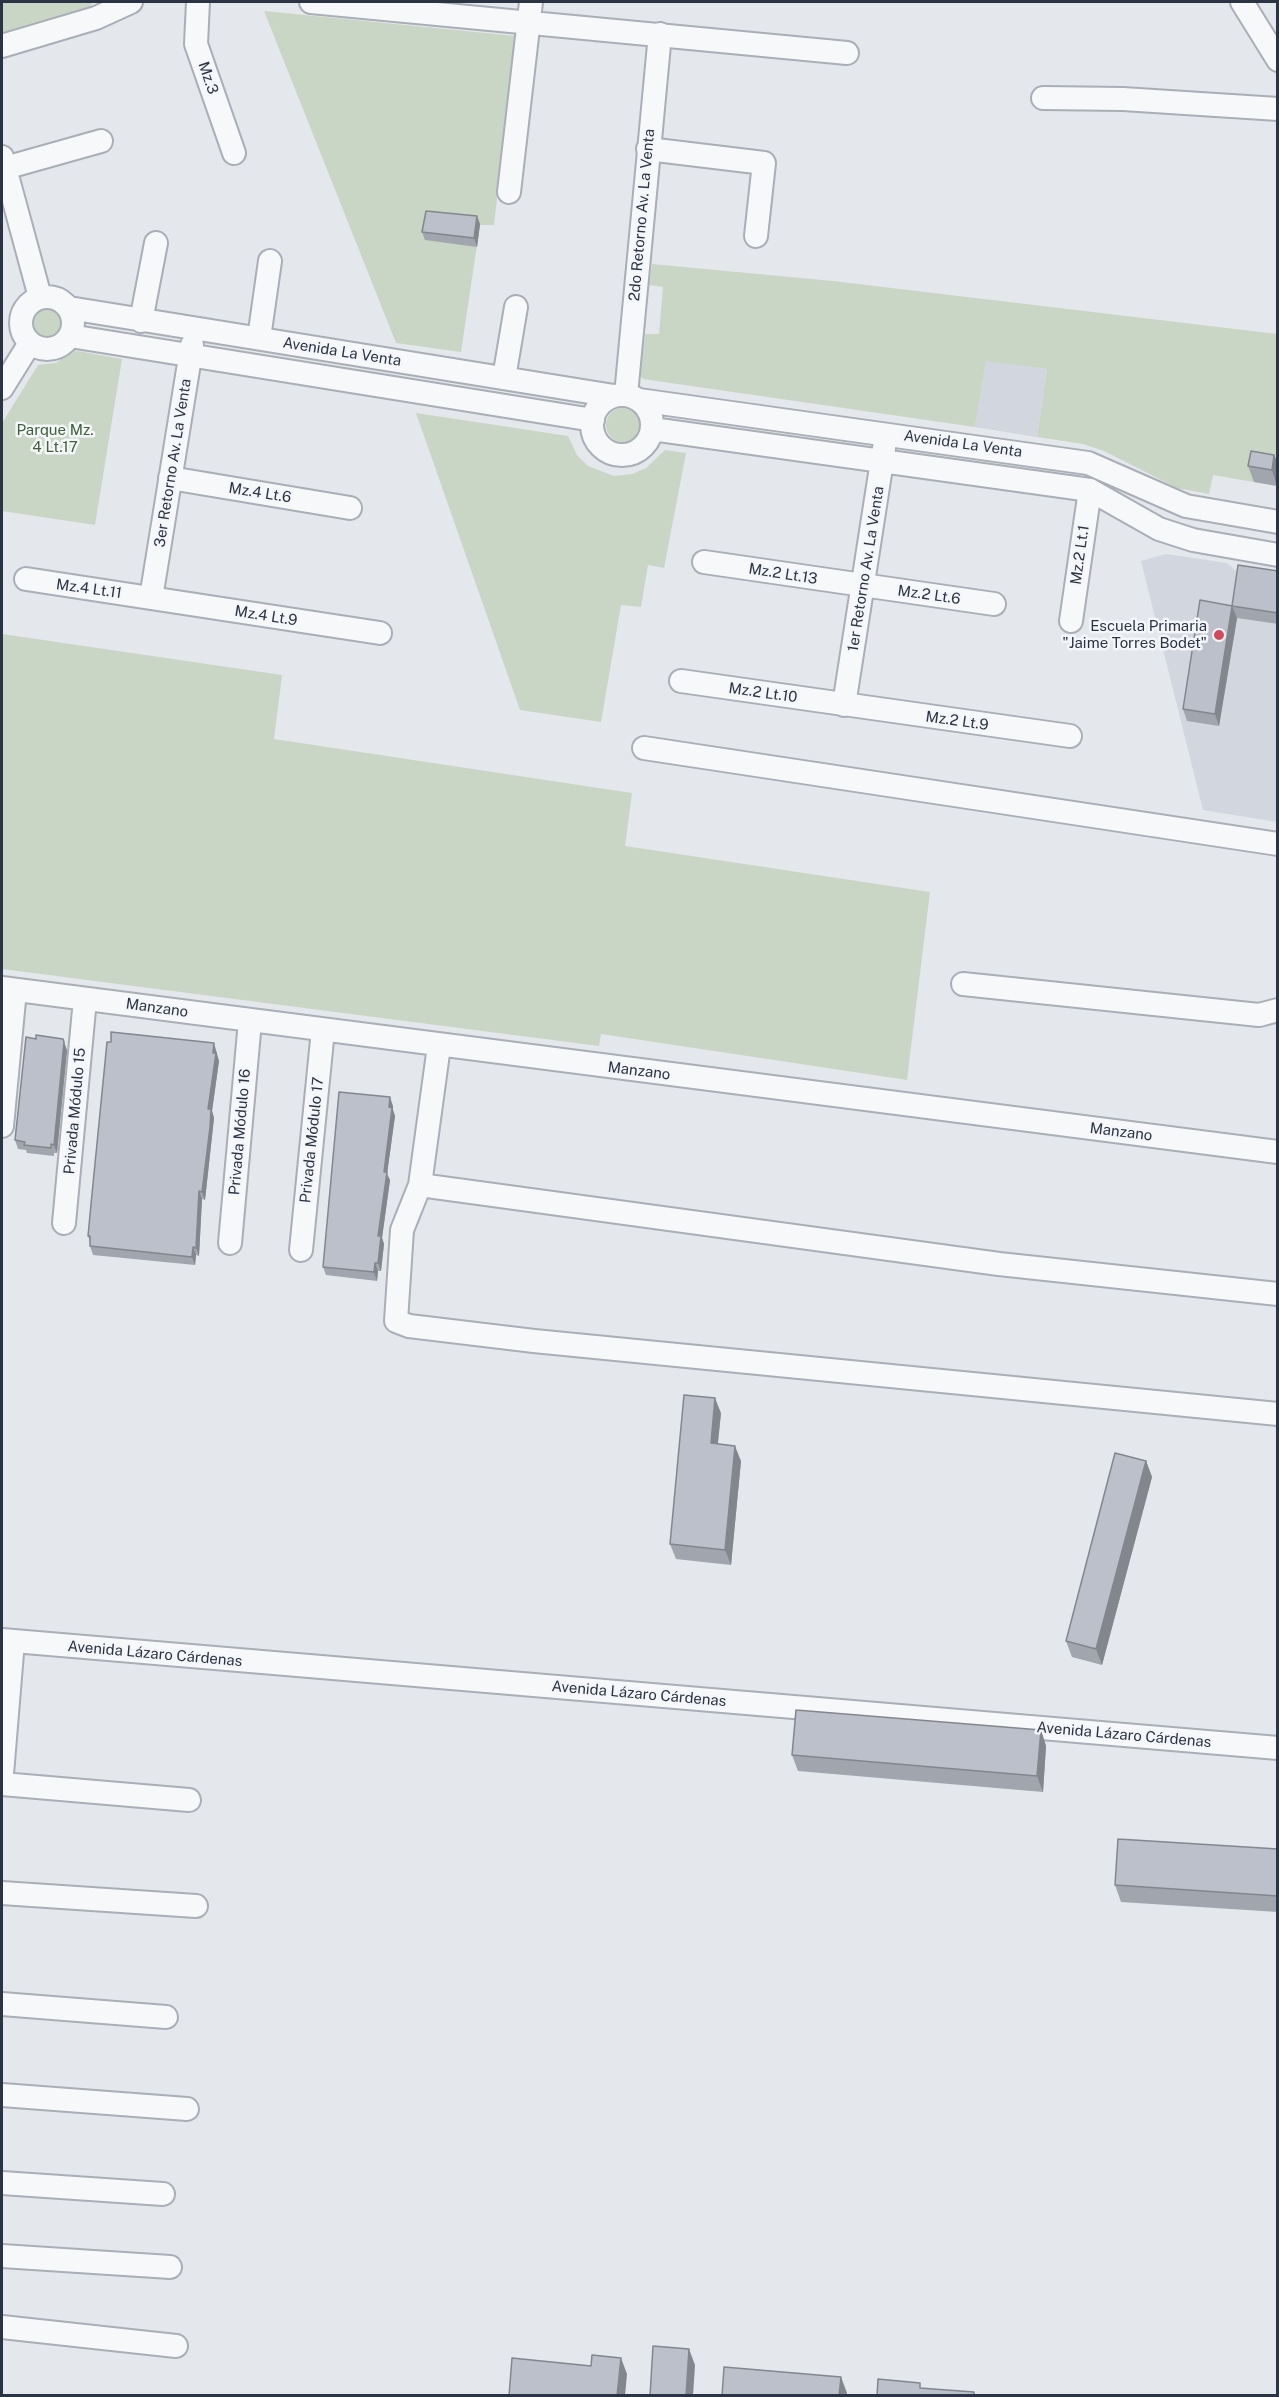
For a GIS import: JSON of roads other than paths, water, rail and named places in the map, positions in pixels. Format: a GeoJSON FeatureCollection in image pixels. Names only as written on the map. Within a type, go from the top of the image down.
{"type":"FeatureCollection","features":[{"type":"Feature","properties":{"kind":"street"},"geometry":{"type":"LineString","coordinates":[[2,46],[96,18],[131,2]]}},
{"type":"Feature","properties":{"kind":"street","name":"Mz.3"},"geometry":{"type":"LineString","coordinates":[[198,2],[196,44],[234,153]]}},
{"type":"Feature","properties":{"kind":"street"},"geometry":{"type":"LineString","coordinates":[[311,2],[530,11],[660,34],[847,53]]}},
{"type":"Feature","properties":{"kind":"street"},"geometry":{"type":"LineString","coordinates":[[1242,2],[1278,60]]}},
{"type":"Feature","properties":{"kind":"street"},"geometry":{"type":"LineString","coordinates":[[509,192],[530,11]]}},
{"type":"Feature","properties":{"kind":"street","name":"2do Retorno Av. La Venta"},"geometry":{"type":"LineString","coordinates":[[626,397],[660,34]]}},
{"type":"Feature","properties":{"kind":"street"},"geometry":{"type":"LineString","coordinates":[[1043,98],[1123,99],[1278,109]]}},
{"type":"Feature","properties":{"kind":"street"},"geometry":{"type":"LineString","coordinates":[[40,297],[9,213],[3,162],[101,141]]}},
{"type":"Feature","properties":{"kind":"street"},"geometry":{"type":"LineString","coordinates":[[648,150],[764,163],[756,236]]}},
{"type":"Feature","properties":{"kind":"street"},"geometry":{"type":"LineString","coordinates":[[141,321],[156,243]]}},
{"type":"Feature","properties":{"kind":"street"},"geometry":{"type":"LineString","coordinates":[[259,338],[270,261]]}},
{"type":"Feature","properties":{"kind":"street"},"geometry":{"type":"LineString","coordinates":[[40,297],[51,297],[61,300],[69,308],[73,319],[70,336],[63,345],[52,350],[40,349],[30,344],[23,334],[20,323],[23,312],[30,303],[40,297]]}},
{"type":"Feature","properties":{"kind":"street"},"geometry":{"type":"LineString","coordinates":[[504,378],[516,307]]}},
{"type":"Feature","properties":{"kind":"street","name":"Avenida La Venta"},"geometry":{"type":"LineString","coordinates":[[69,308],[626,397],[1088,463],[1186,506],[1278,522]]}},
{"type":"Feature","properties":{"kind":"street","name":"3er Retorno Av. La Venta"},"geometry":{"type":"LineString","coordinates":[[151,598],[195,328]]}},
{"type":"Feature","properties":{"kind":"street","name":"Avenida La Venta"},"geometry":{"type":"LineString","coordinates":[[70,336],[593,420]]}},
{"type":"Feature","properties":{"kind":"street"},"geometry":{"type":"LineString","coordinates":[[2,387],[30,344]]}},
{"type":"Feature","properties":{"kind":"street"},"geometry":{"type":"LineString","coordinates":[[626,397],[650,413],[652,429],[644,447],[628,455],[618,455],[601,447],[592,430],[593,420],[600,405],[626,397]]}},
{"type":"Feature","properties":{"kind":"street","name":"Avenida La Venta"},"geometry":{"type":"LineString","coordinates":[[652,429],[1090,490],[1159,529],[1193,540],[1278,555]]}},
{"type":"Feature","properties":{"kind":"street","name":"1er Retorno Av. La Venta"},"geometry":{"type":"LineString","coordinates":[[844,705],[887,433]]}},
{"type":"Feature","properties":{"kind":"street","name":"Mz.4 Lt.6"},"geometry":{"type":"LineString","coordinates":[[170,478],[350,508]]}},
{"type":"Feature","properties":{"kind":"street","name":"Mz.2 Lt.1"},"geometry":{"type":"LineString","coordinates":[[1071,621],[1090,490]]}},
{"type":"Feature","properties":{"kind":"street","name":"Mz.2 Lt.13"},"geometry":{"type":"LineString","coordinates":[[704,562],[863,587]]}},
{"type":"Feature","properties":{"kind":"street","name":"Mz.4 Lt.11"},"geometry":{"type":"LineString","coordinates":[[26,579],[151,598]]}},
{"type":"Feature","properties":{"kind":"street","name":"Mz.2 Lt.6"},"geometry":{"type":"LineString","coordinates":[[863,587],[994,604]]}},
{"type":"Feature","properties":{"kind":"street","name":"Mz.4 Lt.9"},"geometry":{"type":"LineString","coordinates":[[151,598],[380,633]]}},
{"type":"Feature","properties":{"kind":"street","name":"Mz.2 Lt.10"},"geometry":{"type":"LineString","coordinates":[[681,681],[844,705]]}},
{"type":"Feature","properties":{"kind":"street","name":"Mz.2 Lt.9"},"geometry":{"type":"LineString","coordinates":[[844,705],[1070,736]]}},
{"type":"Feature","properties":{"kind":"street"},"geometry":{"type":"LineString","coordinates":[[644,748],[1278,844]]}},
{"type":"Feature","properties":{"kind":"street"},"geometry":{"type":"LineString","coordinates":[[963,984],[1258,1015],[1278,1010]]}},
{"type":"Feature","properties":{"kind":"street"},"geometry":{"type":"LineString","coordinates":[[2,1126],[8,989]]}},
{"type":"Feature","properties":{"kind":"street","name":"Manzano"},"geometry":{"type":"LineString","coordinates":[[8,989],[1278,1152]]}},
{"type":"Feature","properties":{"kind":"street","name":"Privada Módulo 15"},"geometry":{"type":"LineString","coordinates":[[64,1224],[85,999]]}},
{"type":"Feature","properties":{"kind":"street","name":"Privada Módulo 16"},"geometry":{"type":"LineString","coordinates":[[230,1243],[250,1020]]}},
{"type":"Feature","properties":{"kind":"street","name":"Privada Módulo 17"},"geometry":{"type":"LineString","coordinates":[[301,1250],[323,1030]]}},
{"type":"Feature","properties":{"kind":"street"},"geometry":{"type":"LineString","coordinates":[[439,1046],[420,1185],[402,1230],[396,1321],[410,1326],[1278,1414]]}},
{"type":"Feature","properties":{"kind":"street"},"geometry":{"type":"LineString","coordinates":[[420,1185],[987,1263],[1278,1294]]}},
{"type":"Feature","properties":{"kind":"street"},"geometry":{"type":"LineString","coordinates":[[2,1774],[7,1640]]}},
{"type":"Feature","properties":{"kind":"street","name":"Avenida Lázaro Cárdenas"},"geometry":{"type":"LineString","coordinates":[[7,1640],[1278,1748]]}},
{"type":"Feature","properties":{"kind":"street"},"geometry":{"type":"LineString","coordinates":[[2,1784],[189,1800]]}},
{"type":"Feature","properties":{"kind":"street"},"geometry":{"type":"LineString","coordinates":[[2,1893],[196,1906]]}},
{"type":"Feature","properties":{"kind":"street"},"geometry":{"type":"LineString","coordinates":[[2,2004],[166,2017]]}},
{"type":"Feature","properties":{"kind":"street"},"geometry":{"type":"LineString","coordinates":[[2,2095],[187,2109]]}},
{"type":"Feature","properties":{"kind":"street"},"geometry":{"type":"LineString","coordinates":[[2,2183],[163,2194]]}},
{"type":"Feature","properties":{"kind":"street"},"geometry":{"type":"LineString","coordinates":[[2,2256],[170,2267]]}},
{"type":"Feature","properties":{"kind":"street"},"geometry":{"type":"LineString","coordinates":[[2,2327],[176,2346]]}},
{"type":"Feature","properties":{"kind":"place","name":"Escuela Primaria \"Jaime Torres Bodet\""},"geometry":{"type":"Point","coordinates":[1219,635]}},
{"type":"Feature","properties":{"kind":"park label","name":"Parque Mz. 4 Lt.17"},"geometry":{"type":"Point","coordinates":[55,438]}}]}
